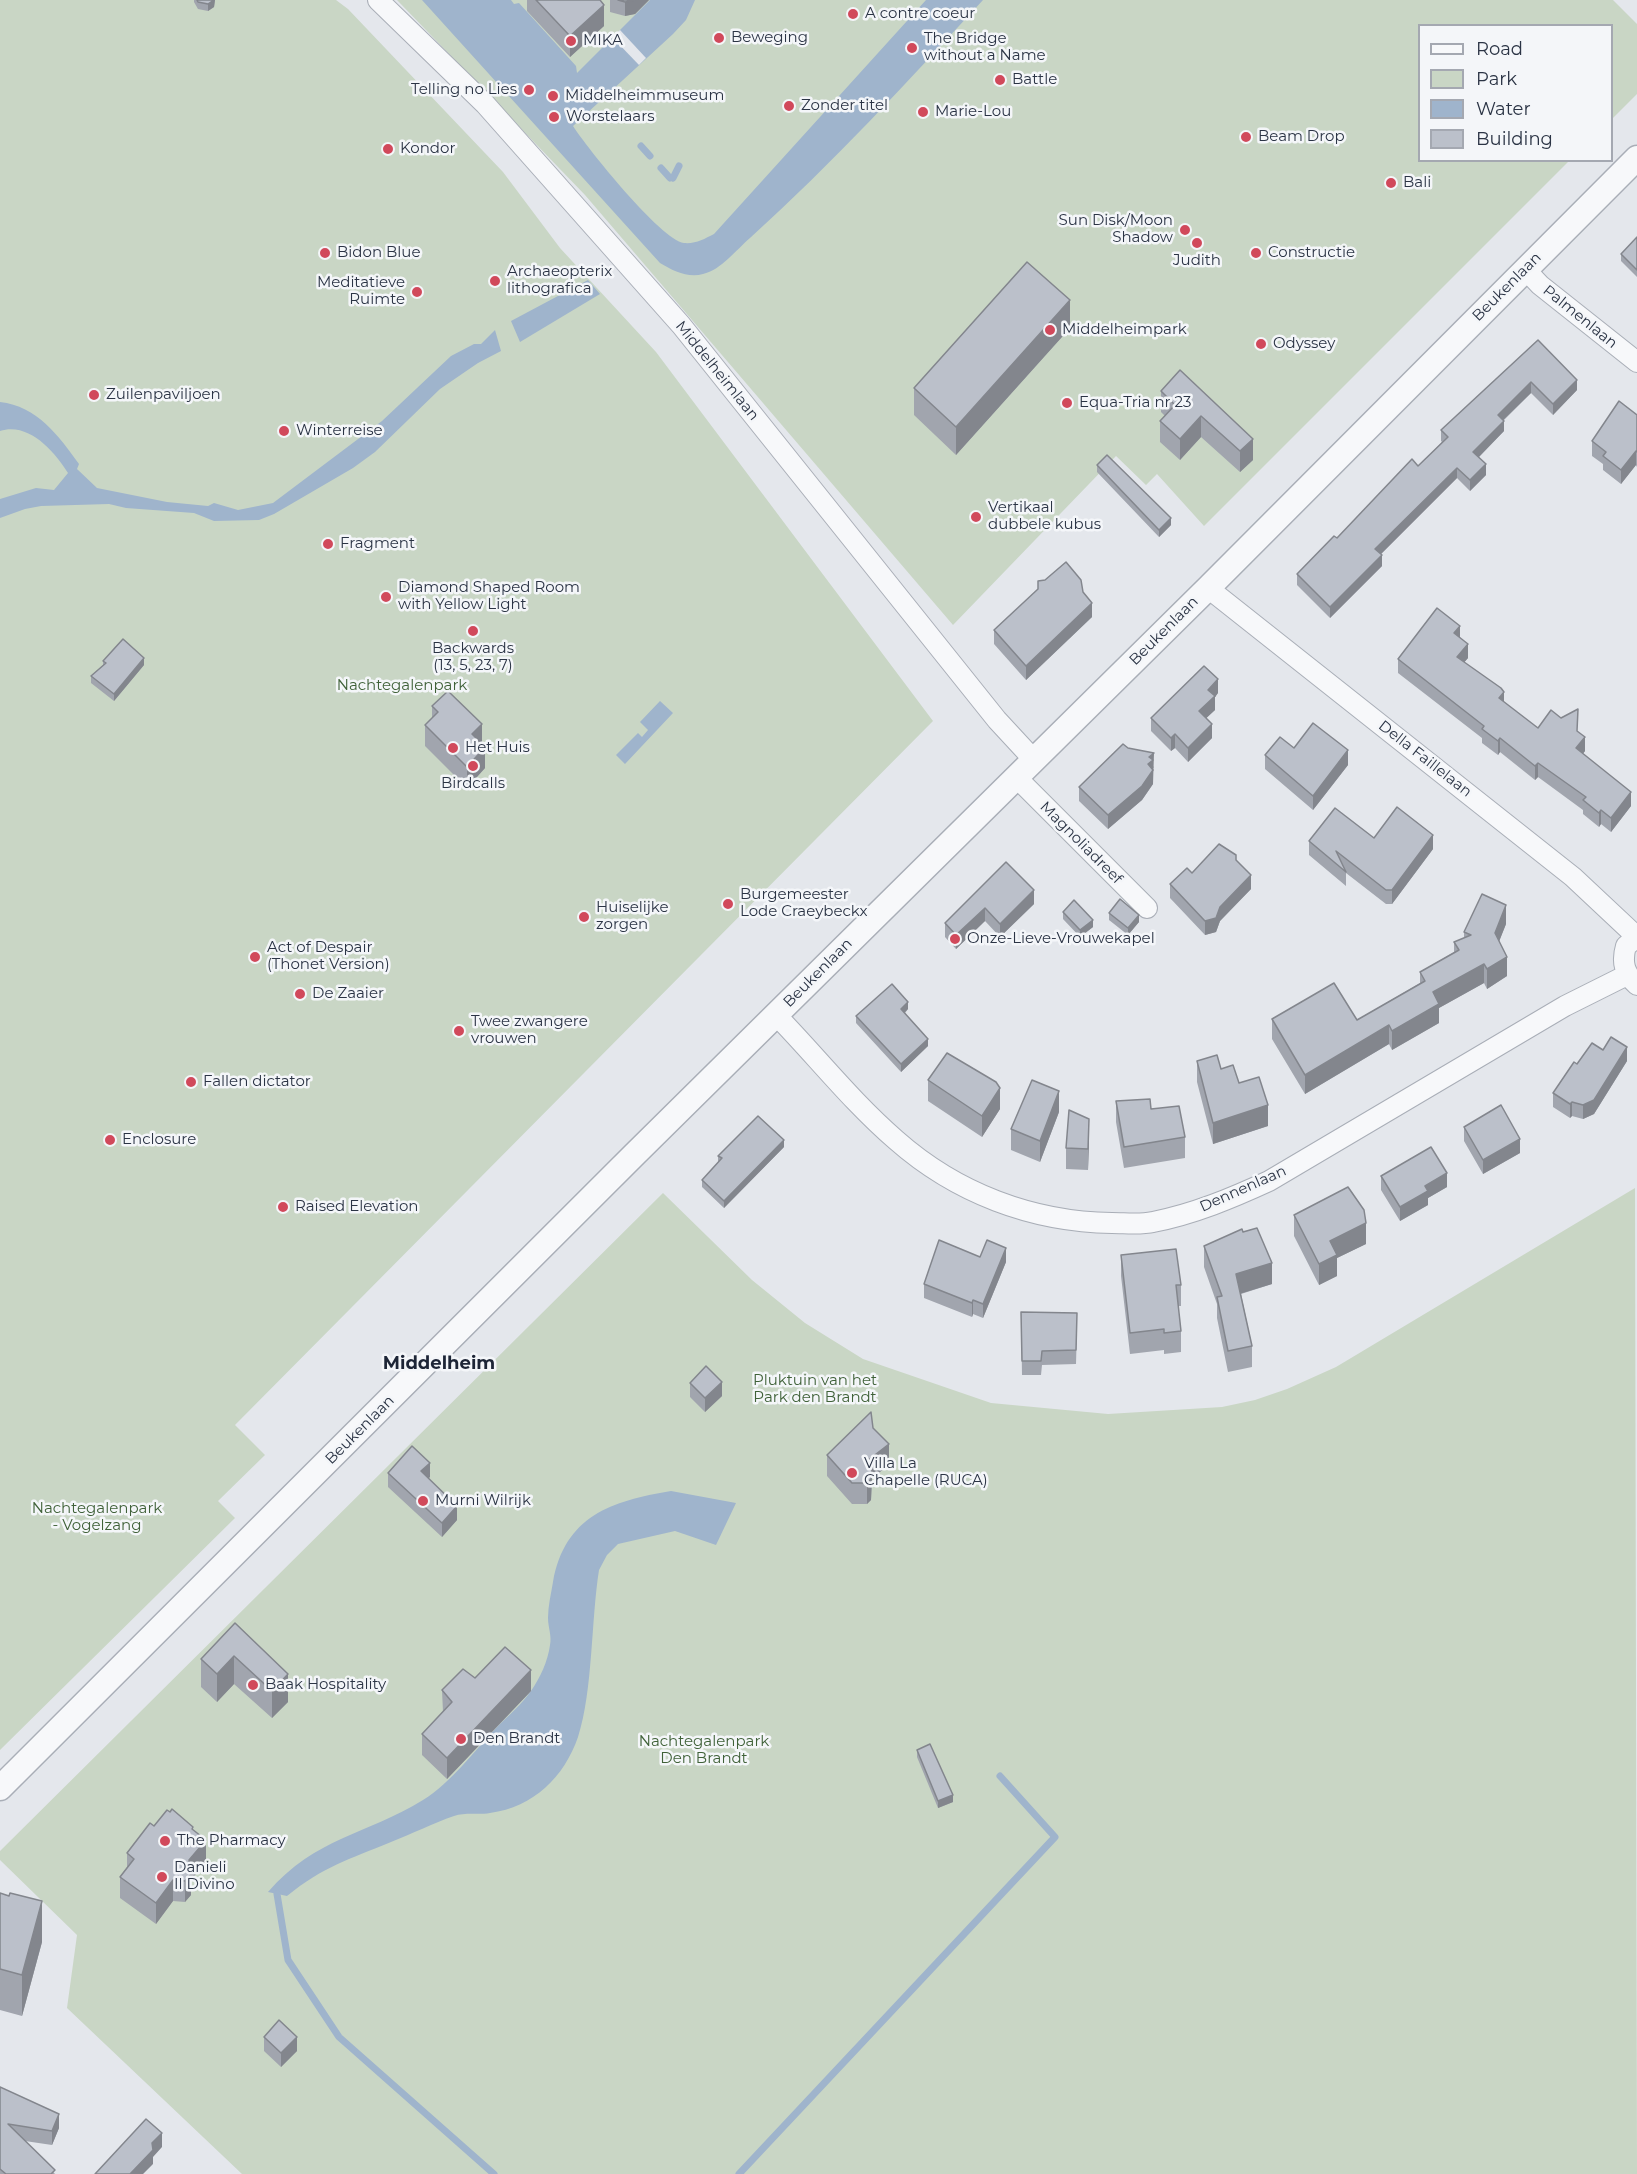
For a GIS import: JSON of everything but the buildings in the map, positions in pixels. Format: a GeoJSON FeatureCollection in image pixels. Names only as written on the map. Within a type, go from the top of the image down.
{"type":"FeatureCollection","features":[{"type":"Feature","properties":{"kind":"street","name":"Middelheimlaan"},"geometry":{"type":"LineString","coordinates":[[378,0],[485,104],[681,325],[997,720],[1034,760]]}},
{"type":"Feature","properties":{"kind":"street","name":"Beukenlaan"},"geometry":{"type":"LineString","coordinates":[[0,1788],[1034,760],[1217,596],[1525,269],[1637,158]]}},
{"type":"Feature","properties":{"kind":"street","name":"Palmenlaan"},"geometry":{"type":"LineString","coordinates":[[1525,269],[1540,285],[1637,362]]}},
{"type":"Feature","properties":{"kind":"street","name":"Della Faillelaan"},"geometry":{"type":"LineString","coordinates":[[1217,596],[1574,877],[1637,937]]}},
{"type":"Feature","properties":{"kind":"street","name":"Magnoliadreef"},"geometry":{"type":"LineString","coordinates":[[1017,777],[1147,908]]}},
{"type":"Feature","properties":{"kind":"street"},"geometry":{"type":"LineString","coordinates":[[1632,980],[1623,963],[1624,952],[1626,946],[1637,937]]}},
{"type":"Feature","properties":{"kind":"street","name":"Dennenlaan"},"geometry":{"type":"LineString","coordinates":[[776,1015],[869,1115],[896,1141],[939,1173],[987,1198],[1042,1217],[1092,1223],[1151,1223],[1214,1205],[1269,1181],[1565,1006],[1632,980]]}},
{"type":"Feature","properties":{"kind":"green space","name":"Nachtegalenpark"},"geometry":{"type":"Polygon","coordinates":[[[0,0],[336,0],[348,9],[503,172],[560,248],[656,352],[933,721],[235,1425],[265,1455],[218,1501],[235,1518],[0,1750],[0,0]]]}},
{"type":"Feature","properties":{"kind":"green space","name":"Middelheimpark"},"geometry":{"type":"Polygon","coordinates":[[[397,0],[1613,0],[1637,24],[1637,94],[1613,118],[1613,24],[1418,24],[1418,162],[1568,162],[1204,526],[1157,474],[1146,485],[1116,456],[953,625],[585,195],[397,0]]]}},
{"type":"Feature","properties":{"kind":"green space","name":"Nachtegalenpark Den Brandt"},"geometry":{"type":"Polygon","coordinates":[[[1635,1188],[1637,2174],[242,2174],[67,2008],[77,1935],[0,1860],[0,1851],[663,1193],[752,1280],[805,1323],[863,1359],[991,1403],[1108,1414],[1222,1407],[1255,1400],[1287,1389],[1336,1367],[1635,1188]]]}},
{"type":"Feature","properties":{"kind":"water"},"geometry":{"type":"Polygon","coordinates":[[[422,0],[511,0],[514,4],[519,3],[576,66],[577,73],[650,0],[695,0],[686,20],[673,34],[573,126],[608,172],[642,210],[673,238],[688,243],[700,241],[714,234],[926,0],[983,0],[869,122],[780,210],[722,264],[710,272],[692,275],[675,271],[660,263],[422,0]]]}},
{"type":"Feature","properties":{"kind":"water"},"geometry":{"type":"Polygon","coordinates":[[[588,280],[600,294],[520,342],[511,321],[588,280]]]}},
{"type":"Feature","properties":{"kind":"water"},"geometry":{"type":"Polygon","coordinates":[[[495,330],[501,351],[478,363],[440,389],[375,452],[353,468],[274,514],[259,520],[214,521],[194,513],[126,508],[109,504],[41,506],[0,518],[0,499],[36,488],[54,490],[68,473],[56,456],[40,440],[21,431],[11,429],[0,431],[0,402],[25,409],[46,424],[79,464],[77,469],[97,488],[167,502],[208,506],[214,503],[238,510],[273,503],[382,421],[451,356],[474,344],[481,344],[495,330]]]}},
{"type":"Feature","properties":{"kind":"water"},"geometry":{"type":"Polygon","coordinates":[[[660,701],[673,713],[625,764],[616,755],[638,733],[642,737],[648,730],[640,722],[660,701]]]}},
{"type":"Feature","properties":{"kind":"water"},"geometry":{"type":"Polygon","coordinates":[[[671,1491],[736,1503],[716,1545],[675,1531],[618,1544],[607,1555],[599,1570],[583,1719],[578,1737],[565,1765],[545,1788],[533,1797],[506,1810],[454,1816],[349,1859],[313,1877],[287,1896],[268,1892],[304,1859],[342,1838],[402,1812],[433,1793],[453,1776],[523,1701],[540,1675],[550,1642],[548,1614],[553,1582],[559,1560],[568,1541],[580,1527],[610,1507],[629,1500],[671,1491]]]}},
{"type":"Feature","properties":{"kind":"pier"},"geometry":{"type":"Polygon","coordinates":[[[620,30],[646,58],[639,65],[612,37],[620,30]]]}},
{"type":"Feature","properties":{"kind":"waterway"},"geometry":{"type":"LineString","coordinates":[[641,146],[650,156]]}},
{"type":"Feature","properties":{"kind":"waterway"},"geometry":{"type":"LineString","coordinates":[[673,178],[679,166]]}},
{"type":"Feature","properties":{"kind":"waterway"},"geometry":{"type":"LineString","coordinates":[[661,168],[670,178]]}},
{"type":"Feature","properties":{"kind":"waterway"},"geometry":{"type":"LineString","coordinates":[[739,2174],[1055,1837],[1000,1776]]}},
{"type":"Feature","properties":{"kind":"waterway"},"geometry":{"type":"LineString","coordinates":[[277,1894],[288,1960],[339,2037],[494,2174]]}},
{"type":"Feature","properties":{"kind":"place","name":"A contre coeur"},"geometry":{"type":"Point","coordinates":[853,14]}},
{"type":"Feature","properties":{"kind":"place","name":"Beweging"},"geometry":{"type":"Point","coordinates":[719,38]}},
{"type":"Feature","properties":{"kind":"place","name":"MIKA"},"geometry":{"type":"Point","coordinates":[571,41]}},
{"type":"Feature","properties":{"kind":"place","name":"The Bridge without a Name"},"geometry":{"type":"Point","coordinates":[912,48]}},
{"type":"Feature","properties":{"kind":"place","name":"Battle"},"geometry":{"type":"Point","coordinates":[1000,80]}},
{"type":"Feature","properties":{"kind":"place","name":"Telling no Lies"},"geometry":{"type":"Point","coordinates":[529,90]}},
{"type":"Feature","properties":{"kind":"place","name":"Middelheimmuseum"},"geometry":{"type":"Point","coordinates":[553,96]}},
{"type":"Feature","properties":{"kind":"place","name":"Zonder titel"},"geometry":{"type":"Point","coordinates":[789,106]}},
{"type":"Feature","properties":{"kind":"place","name":"Marie-Lou"},"geometry":{"type":"Point","coordinates":[923,112]}},
{"type":"Feature","properties":{"kind":"place","name":"Worstelaars"},"geometry":{"type":"Point","coordinates":[554,117]}},
{"type":"Feature","properties":{"kind":"place","name":"Beam Drop"},"geometry":{"type":"Point","coordinates":[1246,137]}},
{"type":"Feature","properties":{"kind":"place","name":"Kondor"},"geometry":{"type":"Point","coordinates":[388,149]}},
{"type":"Feature","properties":{"kind":"place","name":"Bali"},"geometry":{"type":"Point","coordinates":[1391,183]}},
{"type":"Feature","properties":{"kind":"place","name":"Sun Disk/Moon Shadow"},"geometry":{"type":"Point","coordinates":[1185,230]}},
{"type":"Feature","properties":{"kind":"place","name":"Judith"},"geometry":{"type":"Point","coordinates":[1197,243]}},
{"type":"Feature","properties":{"kind":"place","name":"Bidon Blue"},"geometry":{"type":"Point","coordinates":[325,253]}},
{"type":"Feature","properties":{"kind":"place","name":"Constructie"},"geometry":{"type":"Point","coordinates":[1256,253]}},
{"type":"Feature","properties":{"kind":"place","name":"Archaeopterix lithografica"},"geometry":{"type":"Point","coordinates":[495,281]}},
{"type":"Feature","properties":{"kind":"place","name":"Meditatieve Ruimte"},"geometry":{"type":"Point","coordinates":[417,292]}},
{"type":"Feature","properties":{"kind":"place","name":"Middelheimpark"},"geometry":{"type":"Point","coordinates":[1050,330]}},
{"type":"Feature","properties":{"kind":"place","name":"Odyssey"},"geometry":{"type":"Point","coordinates":[1261,344]}},
{"type":"Feature","properties":{"kind":"place","name":"Zuilenpaviljoen"},"geometry":{"type":"Point","coordinates":[94,395]}},
{"type":"Feature","properties":{"kind":"place","name":"Equa-Tria nr 23"},"geometry":{"type":"Point","coordinates":[1067,403]}},
{"type":"Feature","properties":{"kind":"place","name":"Winterreise"},"geometry":{"type":"Point","coordinates":[284,431]}},
{"type":"Feature","properties":{"kind":"place","name":"Vertikaal dubbele kubus"},"geometry":{"type":"Point","coordinates":[976,517]}},
{"type":"Feature","properties":{"kind":"place","name":"Fragment"},"geometry":{"type":"Point","coordinates":[328,544]}},
{"type":"Feature","properties":{"kind":"place","name":"Diamond Shaped Room with Yellow Light"},"geometry":{"type":"Point","coordinates":[386,597]}},
{"type":"Feature","properties":{"kind":"place","name":"Backwards (13, 5, 23, 7)"},"geometry":{"type":"Point","coordinates":[473,631]}},
{"type":"Feature","properties":{"kind":"place","name":"Het Huis"},"geometry":{"type":"Point","coordinates":[453,748]}},
{"type":"Feature","properties":{"kind":"place","name":"Birdcalls"},"geometry":{"type":"Point","coordinates":[473,766]}},
{"type":"Feature","properties":{"kind":"place","name":"Burgemeester Lode Craeybeckx"},"geometry":{"type":"Point","coordinates":[728,904]}},
{"type":"Feature","properties":{"kind":"place","name":"Huiselijke zorgen"},"geometry":{"type":"Point","coordinates":[584,917]}},
{"type":"Feature","properties":{"kind":"place","name":"Onze-Lieve-Vrouwekapel"},"geometry":{"type":"Point","coordinates":[955,939]}},
{"type":"Feature","properties":{"kind":"place","name":"Act of Despair (Thonet Version)"},"geometry":{"type":"Point","coordinates":[255,957]}},
{"type":"Feature","properties":{"kind":"place","name":"De Zaaier"},"geometry":{"type":"Point","coordinates":[300,994]}},
{"type":"Feature","properties":{"kind":"place","name":"Twee zwangere vrouwen"},"geometry":{"type":"Point","coordinates":[459,1031]}},
{"type":"Feature","properties":{"kind":"place","name":"Fallen dictator"},"geometry":{"type":"Point","coordinates":[191,1082]}},
{"type":"Feature","properties":{"kind":"place","name":"Enclosure"},"geometry":{"type":"Point","coordinates":[110,1140]}},
{"type":"Feature","properties":{"kind":"place","name":"Raised Elevation"},"geometry":{"type":"Point","coordinates":[283,1207]}},
{"type":"Feature","properties":{"kind":"place","name":"Villa La Chapelle (RUCA)"},"geometry":{"type":"Point","coordinates":[852,1473]}},
{"type":"Feature","properties":{"kind":"place","name":"Murni Wilrijk"},"geometry":{"type":"Point","coordinates":[423,1501]}},
{"type":"Feature","properties":{"kind":"place","name":"Baak Hospitality"},"geometry":{"type":"Point","coordinates":[253,1685]}},
{"type":"Feature","properties":{"kind":"place","name":"Den Brandt"},"geometry":{"type":"Point","coordinates":[461,1739]}},
{"type":"Feature","properties":{"kind":"place","name":"The Pharmacy"},"geometry":{"type":"Point","coordinates":[165,1841]}},
{"type":"Feature","properties":{"kind":"place","name":"Danieli Il Divino"},"geometry":{"type":"Point","coordinates":[162,1877]}},
{"type":"Feature","properties":{"kind":"district","name":"Middelheim"},"geometry":{"type":"Point","coordinates":[439,1364]}},
{"type":"Feature","properties":{"kind":"park label","name":"Pluktuin van het Park den Brandt"},"geometry":{"type":"Point","coordinates":[815,1390]}},
{"type":"Feature","properties":{"kind":"park label","name":"Nachtegalenpark - Vogelzang"},"geometry":{"type":"Point","coordinates":[97,1518]}}]}
